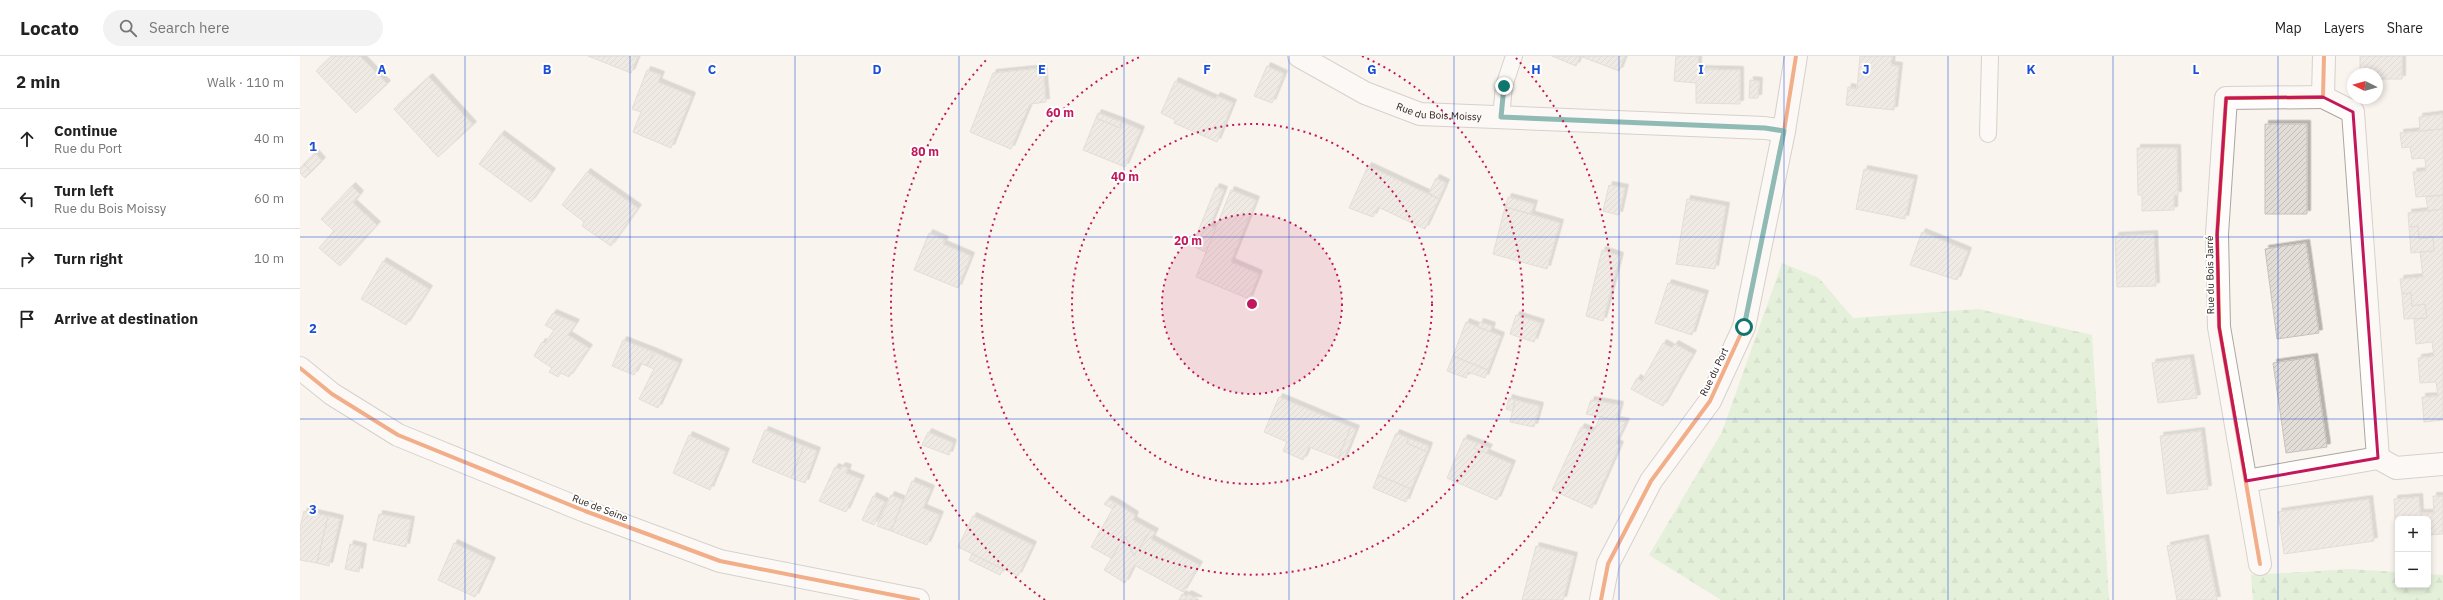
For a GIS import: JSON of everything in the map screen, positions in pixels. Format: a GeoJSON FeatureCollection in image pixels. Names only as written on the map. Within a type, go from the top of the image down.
{"type":"FeatureCollection","features":[{"type":"Feature","properties":{"kind":"street","name":"Rue du Bois Moissy"},"geometry":{"type":"LineString","coordinates":[[1299,56],[1365,93],[1420,114],[1765,128],[1784,131]]}},
{"type":"Feature","properties":{"kind":"street","name":"Rue du Port"},"geometry":{"type":"LineString","coordinates":[[1601,600],[1608,564],[1651,482],[1710,401],[1744,327],[1784,131],[1796,56]]}},
{"type":"Feature","properties":{"kind":"street"},"geometry":{"type":"LineString","coordinates":[[2324,56],[2323,97],[2353,112],[2378,458]]}},
{"type":"Feature","properties":{"kind":"street","name":"Rue du Bois Jarré"},"geometry":{"type":"LineString","coordinates":[[2260,564],[2220,327],[2217,234],[2226,98],[2323,97]]}},
{"type":"Feature","properties":{"kind":"street","name":"Rue de Seine"},"geometry":{"type":"LineString","coordinates":[[300,368],[332,394],[398,435],[584,511],[720,561],[918,600]]}},
{"type":"Feature","properties":{"kind":"street"},"geometry":{"type":"LineString","coordinates":[[2246,481],[2378,458],[2396,468],[2443,464]]}},
{"type":"Feature","properties":{"kind":"lane"},"geometry":{"type":"LineString","coordinates":[[1501,117],[1504,86],[1514,56]]}},
{"type":"Feature","properties":{"kind":"lane"},"geometry":{"type":"LineString","coordinates":[[1988,134],[1990,56]]}},
{"type":"Feature","properties":{"kind":"highlighted area"},"geometry":{"type":"Polygon","coordinates":[[[2323,97],[2353,112],[2378,458],[2246,481],[2219,327],[2217,234],[2226,98],[2323,97]]]}},
{"type":"Feature","properties":{"kind":"green space"},"geometry":{"type":"Polygon","coordinates":[[[1782,263],[1819,278],[1853,318],[1979,309],[2092,335],[2109,600],[1721,600],[1649,555],[1722,432],[1782,263]]]}},
{"type":"Feature","properties":{"kind":"green space"},"geometry":{"type":"Polygon","coordinates":[[[2350,569],[2395,572],[2395,588],[2431,588],[2431,574],[2443,575],[2443,600],[2253,600],[2251,575],[2350,569]]]}},
{"type":"Feature","properties":{"kind":"building"},"geometry":{"type":"Polygon","coordinates":[[[332,56],[360,56],[387,84],[356,113],[316,71],[332,56]]]}},
{"type":"Feature","properties":{"kind":"building"},"geometry":{"type":"Polygon","coordinates":[[[588,56],[638,56],[631,73],[588,56]]]}},
{"type":"Feature","properties":{"kind":"building"},"geometry":{"type":"Polygon","coordinates":[[[1552,56],[1580,56],[1576,66],[1552,56]]]}},
{"type":"Feature","properties":{"kind":"building"},"geometry":{"type":"Polygon","coordinates":[[[1580,56],[1625,56],[1619,71],[1580,56]]]}},
{"type":"Feature","properties":{"kind":"building"},"geometry":{"type":"Polygon","coordinates":[[[1676,56],[1698,56],[1698,69],[1740,70],[1740,104],[1696,103],[1696,83],[1674,81],[1676,56]]]}},
{"type":"Feature","properties":{"kind":"building"},"geometry":{"type":"Polygon","coordinates":[[[1860,56],[1892,56],[1891,65],[1899,66],[1894,110],[1846,105],[1848,87],[1857,89],[1860,56]]]}},
{"type":"Feature","properties":{"kind":"building"},"geometry":{"type":"Polygon","coordinates":[[[2360,56],[2402,56],[2402,79],[2383,79],[2383,68],[2360,68],[2360,56]]]}},
{"type":"Feature","properties":{"kind":"building"},"geometry":{"type":"Polygon","coordinates":[[[1267,66],[1284,74],[1272,103],[1254,96],[1267,66]]]}},
{"type":"Feature","properties":{"kind":"building"},"geometry":{"type":"Polygon","coordinates":[[[1043,68],[1046,102],[1030,104],[1011,149],[970,132],[993,73],[1043,68]]]}},
{"type":"Feature","properties":{"kind":"building"},"geometry":{"type":"Polygon","coordinates":[[[647,70],[661,75],[658,82],[692,96],[671,148],[633,132],[641,112],[632,109],[647,70]]]}},
{"type":"Feature","properties":{"kind":"building"},"geometry":{"type":"Polygon","coordinates":[[[429,77],[473,125],[438,157],[394,109],[429,77]]]}},
{"type":"Feature","properties":{"kind":"building"},"geometry":{"type":"Polygon","coordinates":[[[1750,80],[1759,81],[1758,98],[1749,98],[1750,80]]]}},
{"type":"Feature","properties":{"kind":"building"},"geometry":{"type":"Polygon","coordinates":[[[1175,81],[1215,99],[1217,96],[1233,103],[1217,142],[1174,123],[1175,120],[1161,113],[1175,81]]]}},
{"type":"Feature","properties":{"kind":"building"},"geometry":{"type":"Polygon","coordinates":[[[1098,113],[1122,122],[1120,128],[1096,118],[1098,113]]]}},
{"type":"Feature","properties":{"kind":"building"},"geometry":{"type":"Polygon","coordinates":[[[2443,114],[2443,129],[2420,131],[2419,117],[2443,114]]]}},
{"type":"Feature","properties":{"kind":"building"},"geometry":{"type":"Polygon","coordinates":[[[1096,118],[1120,128],[1122,122],[1141,130],[1125,167],[1083,150],[1096,118]]]}},
{"type":"Feature","properties":{"kind":"building"},"geometry":{"type":"Polygon","coordinates":[[[2265,124],[2307,124],[2307,214],[2265,214],[2265,124]]]}},
{"type":"Feature","properties":{"kind":"building"},"geometry":{"type":"Polygon","coordinates":[[[2443,129],[2443,195],[2416,197],[2413,172],[2426,171],[2425,158],[2412,159],[2410,147],[2402,148],[2400,133],[2443,129]]]}},
{"type":"Feature","properties":{"kind":"building"},"geometry":{"type":"Polygon","coordinates":[[[501,134],[552,172],[531,202],[479,164],[501,134]]]}},
{"type":"Feature","properties":{"kind":"building"},"geometry":{"type":"Polygon","coordinates":[[[2137,148],[2177,148],[2178,195],[2174,195],[2174,210],[2142,211],[2142,195],[2138,195],[2137,148]]]}},
{"type":"Feature","properties":{"kind":"building"},"geometry":{"type":"Polygon","coordinates":[[[315,153],[322,161],[311,172],[304,164],[315,153]]]}},
{"type":"Feature","properties":{"kind":"building"},"geometry":{"type":"Polygon","coordinates":[[[304,164],[311,172],[305,178],[300,173],[300,168],[304,164]]]}},
{"type":"Feature","properties":{"kind":"building"},"geometry":{"type":"Polygon","coordinates":[[[1368,166],[1439,199],[1425,229],[1378,207],[1373,217],[1349,208],[1368,166]]]}},
{"type":"Feature","properties":{"kind":"building"},"geometry":{"type":"Polygon","coordinates":[[[1864,169],[1914,179],[1905,219],[1856,209],[1864,169]]]}},
{"type":"Feature","properties":{"kind":"building"},"geometry":{"type":"Polygon","coordinates":[[[587,172],[638,208],[611,246],[582,226],[584,222],[562,205],[587,172]]]}},
{"type":"Feature","properties":{"kind":"building"},"geometry":{"type":"Polygon","coordinates":[[[1436,178],[1446,183],[1439,199],[1429,193],[1436,178]]]}},
{"type":"Feature","properties":{"kind":"building"},"geometry":{"type":"Polygon","coordinates":[[[1609,185],[1625,188],[1619,215],[1603,211],[1609,185]]]}},
{"type":"Feature","properties":{"kind":"building"},"geometry":{"type":"Polygon","coordinates":[[[352,186],[360,194],[353,203],[377,225],[340,266],[319,248],[334,231],[321,219],[352,186]]]}},
{"type":"Feature","properties":{"kind":"building"},"geometry":{"type":"Polygon","coordinates":[[[1216,187],[1224,190],[1210,226],[1216,228],[1206,252],[1192,246],[1216,187]]]}},
{"type":"Feature","properties":{"kind":"building"},"geometry":{"type":"Polygon","coordinates":[[[1231,190],[1256,200],[1231,262],[1259,274],[1249,299],[1196,277],[1231,190]]]}},
{"type":"Feature","properties":{"kind":"building"},"geometry":{"type":"Polygon","coordinates":[[[2443,195],[2443,209],[2428,211],[2426,197],[2443,195]]]}},
{"type":"Feature","properties":{"kind":"building"},"geometry":{"type":"Polygon","coordinates":[[[1508,197],[1534,204],[1531,214],[1505,207],[1508,197]]]}},
{"type":"Feature","properties":{"kind":"building"},"geometry":{"type":"Polygon","coordinates":[[[1687,199],[1726,206],[1715,269],[1676,264],[1687,199]]]}},
{"type":"Feature","properties":{"kind":"building"},"geometry":{"type":"Polygon","coordinates":[[[1505,207],[1560,223],[1547,269],[1493,254],[1505,207]]]}},
{"type":"Feature","properties":{"kind":"building"},"geometry":{"type":"Polygon","coordinates":[[[2443,209],[2443,420],[2424,422],[2422,397],[2438,396],[2436,382],[2420,383],[2418,358],[2434,356],[2432,342],[2416,344],[2414,319],[2427,318],[2425,304],[2412,306],[2411,293],[2402,294],[2400,279],[2423,277],[2420,252],[2434,251],[2433,237],[2419,239],[2418,226],[2409,227],[2408,213],[2443,209]]]}},
{"type":"Feature","properties":{"kind":"building"},"geometry":{"type":"Polygon","coordinates":[[[2418,226],[2419,239],[2433,237],[2434,251],[2411,253],[2409,227],[2418,226]]]}},
{"type":"Feature","properties":{"kind":"building"},"geometry":{"type":"Polygon","coordinates":[[[1922,232],[1968,251],[1957,280],[1910,265],[1922,232]]]}},
{"type":"Feature","properties":{"kind":"building"},"geometry":{"type":"Polygon","coordinates":[[[929,233],[945,240],[943,244],[971,256],[958,288],[914,270],[929,233]]]}},
{"type":"Feature","properties":{"kind":"building"},"geometry":{"type":"Polygon","coordinates":[[[2154,234],[2156,286],[2117,287],[2115,236],[2154,234]]]}},
{"type":"Feature","properties":{"kind":"building"},"geometry":{"type":"Polygon","coordinates":[[[2306,243],[2319,333],[2277,339],[2265,249],[2306,243]]]}},
{"type":"Feature","properties":{"kind":"building"},"geometry":{"type":"Polygon","coordinates":[[[1602,250],[1620,256],[1603,321],[1586,316],[1602,250]]]}},
{"type":"Feature","properties":{"kind":"building"},"geometry":{"type":"Polygon","coordinates":[[[383,261],[429,289],[406,325],[361,299],[383,261]]]}},
{"type":"Feature","properties":{"kind":"building"},"geometry":{"type":"Polygon","coordinates":[[[1668,283],[1705,294],[1692,335],[1655,323],[1668,283]]]}},
{"type":"Feature","properties":{"kind":"building"},"geometry":{"type":"Polygon","coordinates":[[[2411,293],[2412,306],[2425,304],[2427,318],[2404,319],[2402,294],[2411,293]]]}},
{"type":"Feature","properties":{"kind":"building"},"geometry":{"type":"Polygon","coordinates":[[[553,313],[576,323],[568,335],[589,348],[569,377],[561,373],[558,377],[549,372],[552,368],[534,356],[542,342],[545,343],[554,330],[545,325],[553,313]]]}},
{"type":"Feature","properties":{"kind":"building"},"geometry":{"type":"Polygon","coordinates":[[[1516,315],[1541,323],[1534,342],[1510,334],[1516,315]]]}},
{"type":"Feature","properties":{"kind":"building"},"geometry":{"type":"Polygon","coordinates":[[[1466,322],[1501,336],[1488,370],[1453,356],[1466,322]]]}},
{"type":"Feature","properties":{"kind":"building"},"geometry":{"type":"Polygon","coordinates":[[[1480,322],[1492,326],[1490,332],[1478,327],[1480,322]]]}},
{"type":"Feature","properties":{"kind":"building"},"geometry":{"type":"Polygon","coordinates":[[[623,340],[654,352],[647,366],[640,363],[634,375],[612,366],[623,340]]]}},
{"type":"Feature","properties":{"kind":"building"},"geometry":{"type":"Polygon","coordinates":[[[1663,343],[1672,348],[1675,344],[1693,354],[1663,406],[1631,389],[1637,378],[1642,381],[1663,343]]]}},
{"type":"Feature","properties":{"kind":"building"},"geometry":{"type":"Polygon","coordinates":[[[654,352],[679,363],[658,408],[639,399],[654,369],[647,366],[654,352]]]}},
{"type":"Feature","properties":{"kind":"building"},"geometry":{"type":"Polygon","coordinates":[[[1453,356],[1488,370],[1485,378],[1468,372],[1466,378],[1447,371],[1453,356]]]}},
{"type":"Feature","properties":{"kind":"building"},"geometry":{"type":"Polygon","coordinates":[[[2314,357],[2327,447],[2286,453],[2273,363],[2314,357]]]}},
{"type":"Feature","properties":{"kind":"building"},"geometry":{"type":"Polygon","coordinates":[[[2190,358],[2197,398],[2158,403],[2152,363],[2190,358]]]}},
{"type":"Feature","properties":{"kind":"building"},"geometry":{"type":"Polygon","coordinates":[[[1279,397],[1351,427],[1338,458],[1309,447],[1303,460],[1283,451],[1287,442],[1264,432],[1279,397]]]}},
{"type":"Feature","properties":{"kind":"building"},"geometry":{"type":"Polygon","coordinates":[[[1509,398],[1515,400],[1513,411],[1506,409],[1509,398]]]}},
{"type":"Feature","properties":{"kind":"building"},"geometry":{"type":"Polygon","coordinates":[[[1515,400],[1540,406],[1534,427],[1510,422],[1515,400]]]}},
{"type":"Feature","properties":{"kind":"building"},"geometry":{"type":"Polygon","coordinates":[[[1591,400],[1620,405],[1616,420],[1586,414],[1591,400]]]}},
{"type":"Feature","properties":{"kind":"building"},"geometry":{"type":"Polygon","coordinates":[[[1600,417],[1626,422],[1616,443],[1620,445],[1592,508],[1552,490],[1581,427],[1593,432],[1600,417]]]}},
{"type":"Feature","properties":{"kind":"building"},"geometry":{"type":"Polygon","coordinates":[[[1351,427],[1356,429],[1343,461],[1338,458],[1351,427]]]}},
{"type":"Feature","properties":{"kind":"building"},"geometry":{"type":"Polygon","coordinates":[[[765,430],[804,446],[791,478],[752,462],[765,430]]]}},
{"type":"Feature","properties":{"kind":"building"},"geometry":{"type":"Polygon","coordinates":[[[2201,431],[2208,489],[2167,494],[2160,436],[2201,431]]]}},
{"type":"Feature","properties":{"kind":"building"},"geometry":{"type":"Polygon","coordinates":[[[928,432],[953,443],[949,455],[922,445],[928,432]]]}},
{"type":"Feature","properties":{"kind":"building"},"geometry":{"type":"Polygon","coordinates":[[[1396,433],[1408,438],[1407,443],[1427,452],[1411,489],[1378,475],[1396,433]]]}},
{"type":"Feature","properties":{"kind":"building"},"geometry":{"type":"Polygon","coordinates":[[[689,435],[726,452],[710,490],[673,473],[689,435]]]}},
{"type":"Feature","properties":{"kind":"building"},"geometry":{"type":"Polygon","coordinates":[[[1408,438],[1429,446],[1427,452],[1407,443],[1408,438]]]}},
{"type":"Feature","properties":{"kind":"building"},"geometry":{"type":"Polygon","coordinates":[[[1464,438],[1477,443],[1474,448],[1512,464],[1497,500],[1447,478],[1464,438]]]}},
{"type":"Feature","properties":{"kind":"building"},"geometry":{"type":"Polygon","coordinates":[[[1477,443],[1489,448],[1486,453],[1474,448],[1477,443]]]}},
{"type":"Feature","properties":{"kind":"building"},"geometry":{"type":"Polygon","coordinates":[[[804,446],[817,451],[805,483],[791,478],[804,446]]]}},
{"type":"Feature","properties":{"kind":"building"},"geometry":{"type":"Polygon","coordinates":[[[842,466],[848,468],[846,473],[861,479],[846,512],[819,501],[835,467],[840,469],[842,466]]]}},
{"type":"Feature","properties":{"kind":"building"},"geometry":{"type":"Polygon","coordinates":[[[1378,475],[1411,489],[1406,502],[1373,488],[1378,475]]]}},
{"type":"Feature","properties":{"kind":"building"},"geometry":{"type":"Polygon","coordinates":[[[912,481],[931,489],[923,508],[940,515],[927,545],[891,531],[912,481]]]}},
{"type":"Feature","properties":{"kind":"building"},"geometry":{"type":"Polygon","coordinates":[[[891,495],[903,500],[891,531],[877,526],[891,495]]]}},
{"type":"Feature","properties":{"kind":"building"},"geometry":{"type":"Polygon","coordinates":[[[873,496],[885,502],[874,525],[862,520],[873,496]]]}},
{"type":"Feature","properties":{"kind":"building"},"geometry":{"type":"Polygon","coordinates":[[[2433,496],[2443,496],[2443,534],[2431,535],[2431,516],[2395,516],[2395,518],[2394,499],[2419,497],[2420,513],[2434,513],[2433,496]]]}},
{"type":"Feature","properties":{"kind":"building"},"geometry":{"type":"Polygon","coordinates":[[[1108,499],[1116,503],[1113,509],[1104,504],[1108,499]]]}},
{"type":"Feature","properties":{"kind":"building"},"geometry":{"type":"Polygon","coordinates":[[[2369,499],[2374,541],[2284,554],[2278,512],[2369,499]]]}},
{"type":"Feature","properties":{"kind":"building"},"geometry":{"type":"Polygon","coordinates":[[[1116,503],[1135,515],[1133,520],[1151,530],[1134,556],[1125,536],[1111,558],[1091,547],[1116,503]]]}},
{"type":"Feature","properties":{"kind":"building"},"geometry":{"type":"Polygon","coordinates":[[[304,511],[328,516],[317,563],[300,560],[300,528],[304,511]]]}},
{"type":"Feature","properties":{"kind":"building"},"geometry":{"type":"Polygon","coordinates":[[[379,514],[411,520],[406,547],[373,540],[379,514]]]}},
{"type":"Feature","properties":{"kind":"building"},"geometry":{"type":"Polygon","coordinates":[[[328,516],[340,519],[329,566],[317,563],[328,516]]]}},
{"type":"Feature","properties":{"kind":"building"},"geometry":{"type":"Polygon","coordinates":[[[973,516],[1033,545],[1018,576],[958,547],[973,516]]]}},
{"type":"Feature","properties":{"kind":"building"},"geometry":{"type":"Polygon","coordinates":[[[1151,530],[1155,532],[1151,539],[1199,565],[1183,592],[1134,565],[1125,583],[1104,570],[1125,536],[1134,556],[1151,530]]]}},
{"type":"Feature","properties":{"kind":"building"},"geometry":{"type":"Polygon","coordinates":[[[2205,538],[2217,600],[2177,600],[2167,546],[2205,538]]]}},
{"type":"Feature","properties":{"kind":"building"},"geometry":{"type":"Polygon","coordinates":[[[454,543],[492,561],[475,597],[438,580],[454,543]]]}},
{"type":"Feature","properties":{"kind":"building"},"geometry":{"type":"Polygon","coordinates":[[[350,544],[363,547],[359,572],[345,569],[350,544]]]}},
{"type":"Feature","properties":{"kind":"building"},"geometry":{"type":"Polygon","coordinates":[[[1536,546],[1574,556],[1563,600],[1522,600],[1536,546]]]}},
{"type":"Feature","properties":{"kind":"building"},"geometry":{"type":"Polygon","coordinates":[[[972,554],[1003,569],[1000,575],[969,560],[972,554]]]}},
{"type":"Feature","properties":{"kind":"building"},"geometry":{"type":"Polygon","coordinates":[[[1182,594],[1186,596],[1188,594],[1199,600],[1179,600],[1182,594]]]}},
{"type":"Feature","properties":{"kind":"cycle path"},"geometry":{"type":"LineString","coordinates":[[1601,600],[1608,564],[1651,481],[1710,401],[1744,327],[1784,131],[1796,56]]}},
{"type":"Feature","properties":{"kind":"cycle path"},"geometry":{"type":"LineString","coordinates":[[2260,564],[2219,327],[2217,234],[2226,98],[2323,97],[2324,56]]}},
{"type":"Feature","properties":{"kind":"cycle path"},"geometry":{"type":"LineString","coordinates":[[300,368],[332,394],[398,435],[585,511],[720,561],[918,600]]}},
{"type":"Feature","properties":{"kind":"route"},"geometry":{"type":"LineString","coordinates":[[1504,86],[1501,117],[1765,128],[1784,131],[1744,327]]}}]}
